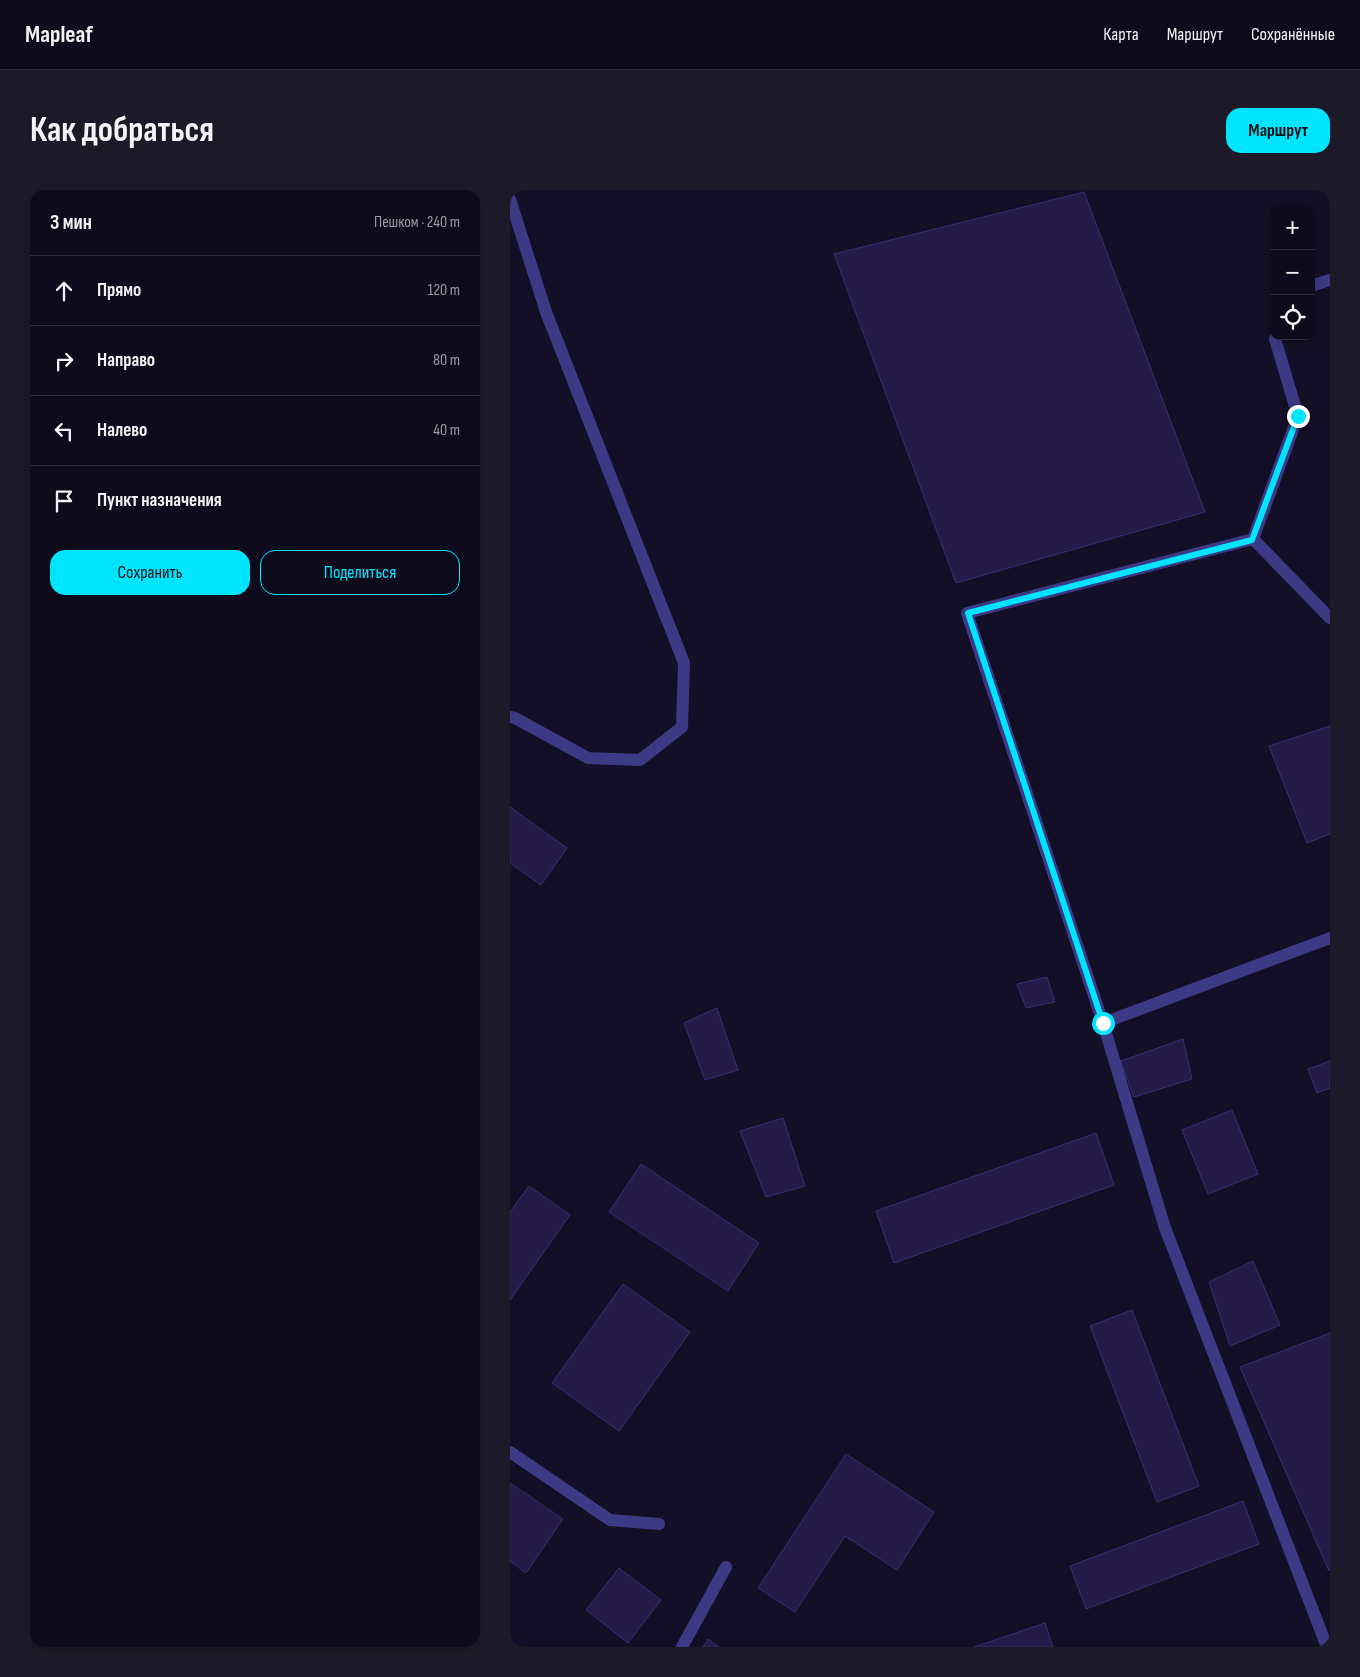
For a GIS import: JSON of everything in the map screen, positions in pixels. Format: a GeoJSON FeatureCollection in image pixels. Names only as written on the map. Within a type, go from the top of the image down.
{"type":"FeatureCollection","features":[{"type":"Feature","properties":{"kind":"street"},"geometry":{"type":"LineString","coordinates":[[510,199],[546,312],[684,663],[682,727],[640,760],[588,758],[510,716]]}},
{"type":"Feature","properties":{"kind":"street"},"geometry":{"type":"LineString","coordinates":[[1315,285],[1330,280]]}},
{"type":"Feature","properties":{"kind":"street"},"geometry":{"type":"LineString","coordinates":[[1252,540],[1298,416],[1275,340]]}},
{"type":"Feature","properties":{"kind":"street"},"geometry":{"type":"LineString","coordinates":[[1252,540],[1330,618]]}},
{"type":"Feature","properties":{"kind":"street"},"geometry":{"type":"LineString","coordinates":[[1252,540],[968,613],[1103,1023],[1165,1228],[1327,1647]]}},
{"type":"Feature","properties":{"kind":"street"},"geometry":{"type":"LineString","coordinates":[[1103,1023],[1330,938]]}},
{"type":"Feature","properties":{"kind":"street"},"geometry":{"type":"LineString","coordinates":[[510,1452],[610,1520],[659,1524]]}},
{"type":"Feature","properties":{"kind":"street"},"geometry":{"type":"LineString","coordinates":[[682,1647],[726,1567]]}},
{"type":"Feature","properties":{"kind":"building"},"geometry":{"type":"Polygon","coordinates":[[[1084,192],[1205,512],[956,583],[834,254],[1084,192]]]}},
{"type":"Feature","properties":{"kind":"building"},"geometry":{"type":"Polygon","coordinates":[[[1330,726],[1330,834],[1307,843],[1269,746],[1330,726]]]}},
{"type":"Feature","properties":{"kind":"building"},"geometry":{"type":"Polygon","coordinates":[[[510,807],[567,848],[541,885],[510,863],[510,807]]]}},
{"type":"Feature","properties":{"kind":"building"},"geometry":{"type":"Polygon","coordinates":[[[1047,977],[1055,1002],[1026,1008],[1017,984],[1047,977]]]}},
{"type":"Feature","properties":{"kind":"building"},"geometry":{"type":"Polygon","coordinates":[[[717,1008],[738,1070],[705,1080],[684,1023],[717,1008]]]}},
{"type":"Feature","properties":{"kind":"building"},"geometry":{"type":"Polygon","coordinates":[[[1183,1039],[1192,1079],[1134,1097],[1121,1061],[1183,1039]]]}},
{"type":"Feature","properties":{"kind":"building"},"geometry":{"type":"Polygon","coordinates":[[[1330,1061],[1330,1088],[1317,1093],[1308,1069],[1330,1061]]]}},
{"type":"Feature","properties":{"kind":"building"},"geometry":{"type":"Polygon","coordinates":[[[1232,1110],[1258,1174],[1208,1194],[1182,1130],[1232,1110]]]}},
{"type":"Feature","properties":{"kind":"building"},"geometry":{"type":"Polygon","coordinates":[[[783,1118],[805,1186],[766,1197],[740,1131],[783,1118]]]}},
{"type":"Feature","properties":{"kind":"building"},"geometry":{"type":"Polygon","coordinates":[[[1096,1133],[1114,1185],[894,1263],[876,1211],[1096,1133]]]}},
{"type":"Feature","properties":{"kind":"building"},"geometry":{"type":"Polygon","coordinates":[[[641,1164],[759,1243],[728,1291],[609,1212],[641,1164]]]}},
{"type":"Feature","properties":{"kind":"building"},"geometry":{"type":"Polygon","coordinates":[[[529,1186],[570,1215],[510,1300],[510,1212],[529,1186]]]}},
{"type":"Feature","properties":{"kind":"building"},"geometry":{"type":"Polygon","coordinates":[[[1253,1261],[1280,1325],[1230,1346],[1209,1282],[1253,1261]]]}},
{"type":"Feature","properties":{"kind":"building"},"geometry":{"type":"Polygon","coordinates":[[[623,1284],[690,1332],[619,1431],[552,1383],[623,1284]]]}},
{"type":"Feature","properties":{"kind":"building"},"geometry":{"type":"Polygon","coordinates":[[[1132,1310],[1199,1486],[1157,1502],[1090,1326],[1132,1310]]]}},
{"type":"Feature","properties":{"kind":"building"},"geometry":{"type":"Polygon","coordinates":[[[1330,1333],[1330,1570],[1329,1571],[1240,1367],[1330,1333]]]}},
{"type":"Feature","properties":{"kind":"building"},"geometry":{"type":"Polygon","coordinates":[[[846,1454],[934,1512],[897,1570],[845,1536],[795,1612],[758,1588],[846,1454]]]}},
{"type":"Feature","properties":{"kind":"building"},"geometry":{"type":"Polygon","coordinates":[[[510,1483],[563,1519],[526,1573],[510,1561],[510,1483]]]}},
{"type":"Feature","properties":{"kind":"building"},"geometry":{"type":"Polygon","coordinates":[[[1243,1501],[1259,1544],[1086,1609],[1070,1566],[1243,1501]]]}},
{"type":"Feature","properties":{"kind":"building"},"geometry":{"type":"Polygon","coordinates":[[[619,1568],[661,1600],[628,1643],[586,1610],[619,1568]]]}},
{"type":"Feature","properties":{"kind":"building"},"geometry":{"type":"Polygon","coordinates":[[[1045,1623],[1053,1647],[974,1647],[1045,1623]]]}},
{"type":"Feature","properties":{"kind":"building"},"geometry":{"type":"Polygon","coordinates":[[[708,1639],[719,1647],[703,1647],[708,1639]]]}},
{"type":"Feature","properties":{"kind":"route"},"geometry":{"type":"LineString","coordinates":[[1103,1023],[968,613],[1252,540],[1298,416]]}}]}
